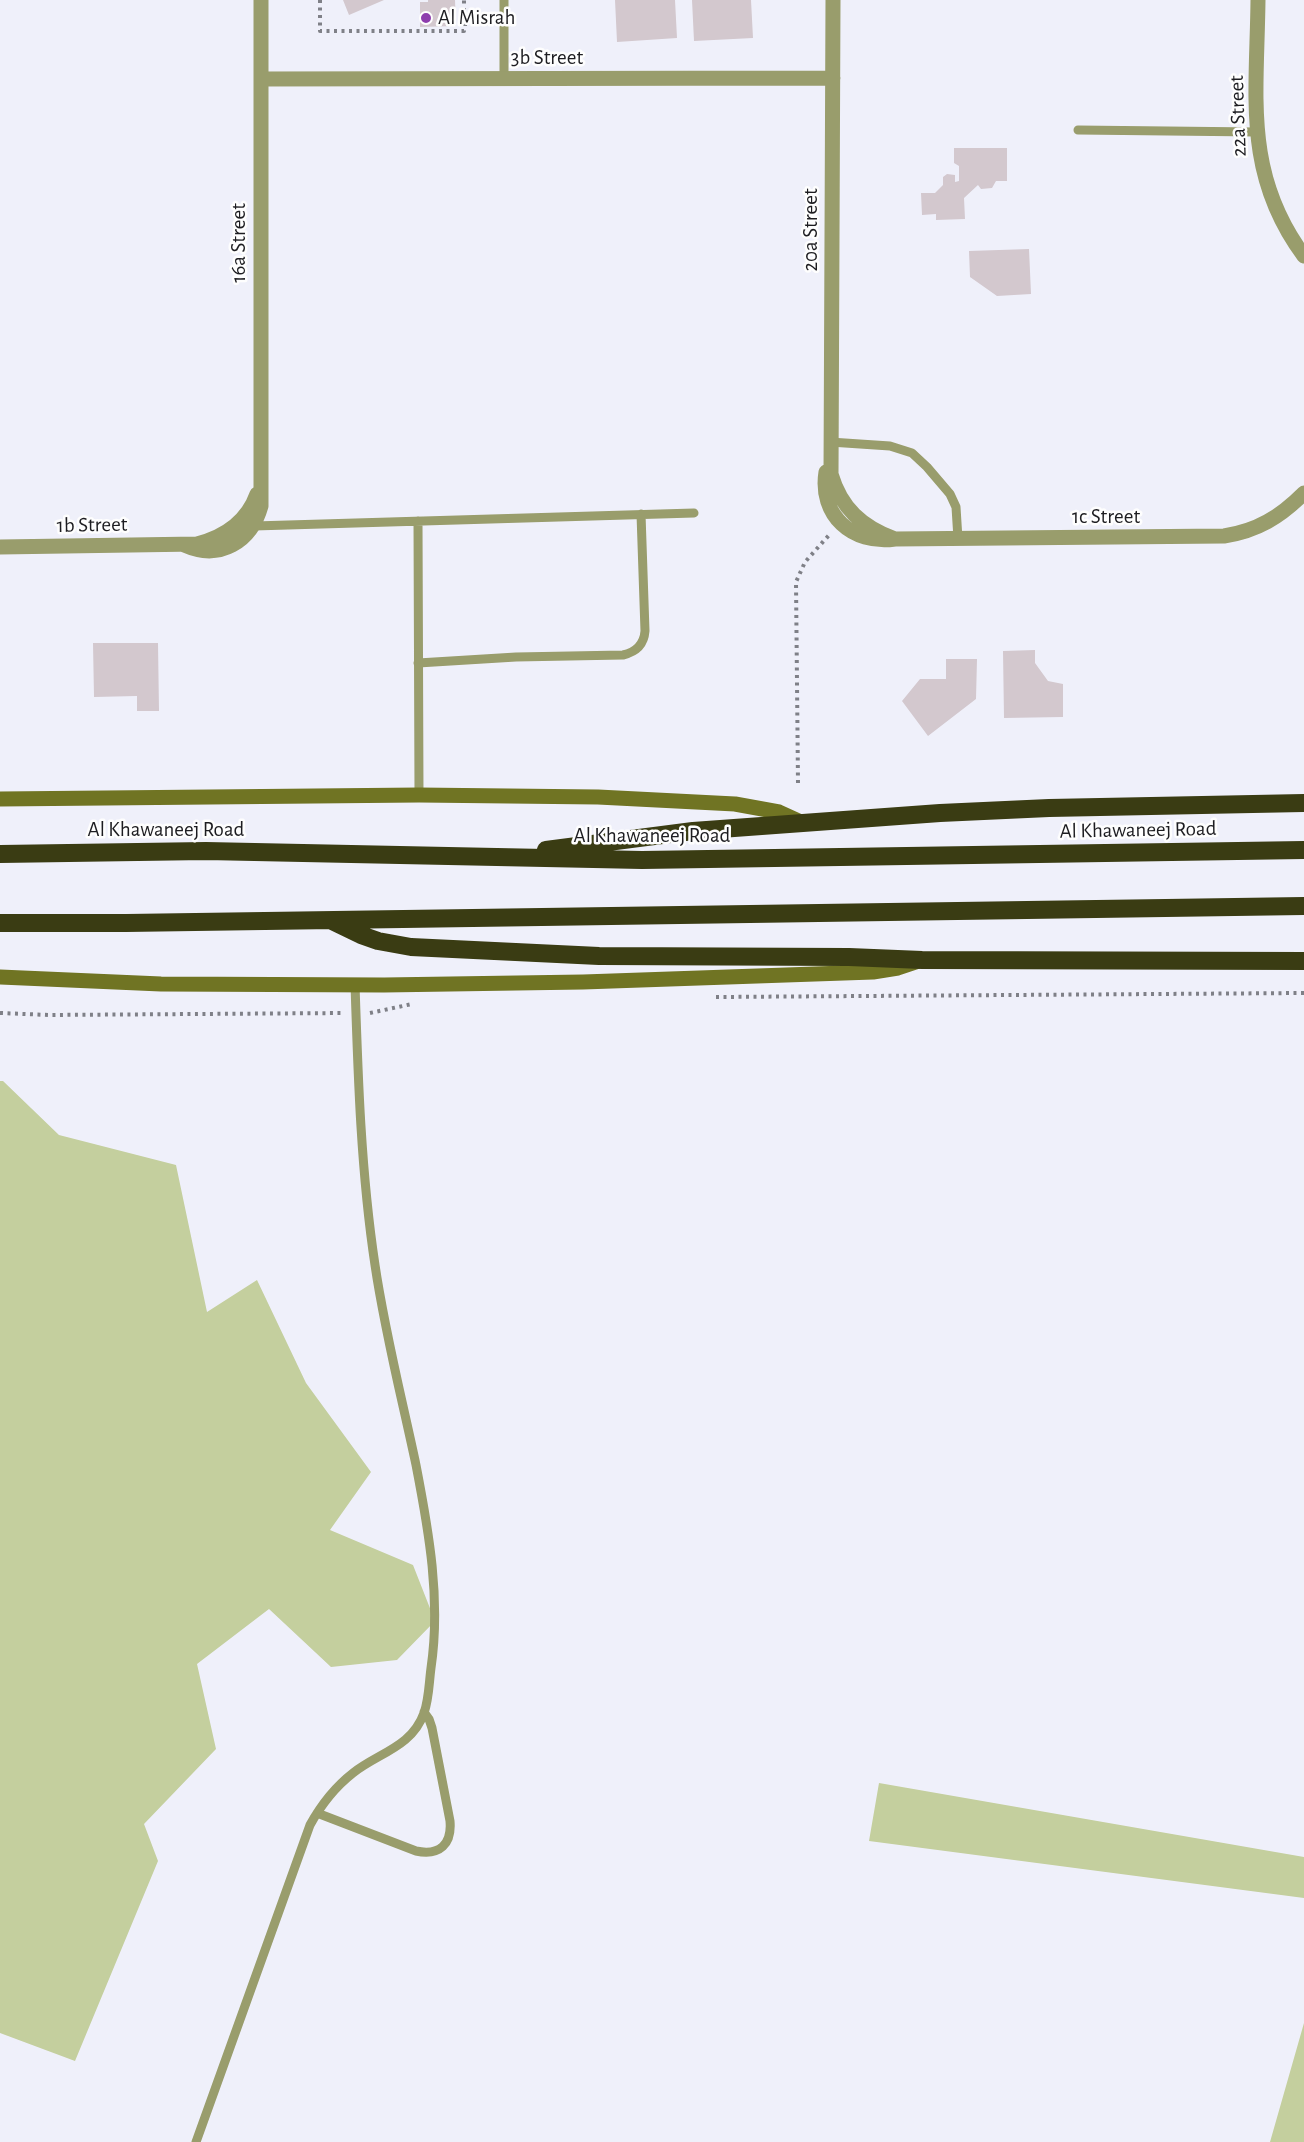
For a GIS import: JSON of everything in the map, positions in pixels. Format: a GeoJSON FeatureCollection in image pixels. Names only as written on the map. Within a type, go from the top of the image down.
{"type":"FeatureCollection","features":[{"type":"Feature","properties":{"kind":"highway"},"geometry":{"type":"LineString","coordinates":[[498,858],[639,837],[801,822],[1049,808],[1304,803]]}},
{"type":"Feature","properties":{"kind":"highway","name":"Al Khawaneej Road"},"geometry":{"type":"LineString","coordinates":[[0,854],[206,851],[642,860],[1304,849]]}},
{"type":"Feature","properties":{"kind":"highway"},"geometry":{"type":"LineString","coordinates":[[0,923],[1304,906]]}},
{"type":"Feature","properties":{"kind":"highway"},"geometry":{"type":"LineString","coordinates":[[331,920],[378,941],[411,947],[599,956],[1304,961]]}},
{"type":"Feature","properties":{"kind":"street","name":"16a Street"},"geometry":{"type":"LineString","coordinates":[[254,526],[261,506],[261,0]]}},
{"type":"Feature","properties":{"kind":"street","name":"20a Street"},"geometry":{"type":"LineString","coordinates":[[833,0],[830,461],[835,487],[845,517]]}},
{"type":"Feature","properties":{"kind":"street","name":"22a Street"},"geometry":{"type":"LineString","coordinates":[[1258,0],[1257,132],[1262,172],[1269,194],[1290,237],[1304,256]]}},
{"type":"Feature","properties":{"kind":"street","name":"3b Street"},"geometry":{"type":"LineString","coordinates":[[261,79],[832,78]]}},
{"type":"Feature","properties":{"kind":"street","name":"16a Street"},"geometry":{"type":"LineString","coordinates":[[236,535],[260,486]]}},
{"type":"Feature","properties":{"kind":"street","name":"1c Street"},"geometry":{"type":"LineString","coordinates":[[845,517],[860,537],[883,541],[895,539],[1224,537],[1268,523],[1304,493]]}},
{"type":"Feature","properties":{"kind":"street"},"geometry":{"type":"LineString","coordinates":[[236,535],[254,526]]}},
{"type":"Feature","properties":{"kind":"street","name":"1b Street"},"geometry":{"type":"LineString","coordinates":[[0,547],[184,545],[236,535]]}},
{"type":"Feature","properties":{"kind":"street"},"geometry":{"type":"LineString","coordinates":[[0,799],[419,795],[598,797],[735,804],[778,812],[801,822]]}},
{"type":"Feature","properties":{"kind":"street"},"geometry":{"type":"LineString","coordinates":[[0,977],[161,984],[583,982],[873,972],[898,968],[922,960]]}},
{"type":"Feature","properties":{"kind":"lane"},"geometry":{"type":"LineString","coordinates":[[504,0],[504,79]]}},
{"type":"Feature","properties":{"kind":"lane"},"geometry":{"type":"LineString","coordinates":[[1078,129],[1257,132]]}},
{"type":"Feature","properties":{"kind":"lane"},"geometry":{"type":"LineString","coordinates":[[830,442],[890,446],[912,453],[950,494],[956,507],[958,539]]}},
{"type":"Feature","properties":{"kind":"lane"},"geometry":{"type":"LineString","coordinates":[[254,526],[694,513]]}},
{"type":"Feature","properties":{"kind":"lane"},"geometry":{"type":"LineString","coordinates":[[418,663],[516,657],[623,655],[634,651],[642,642],[645,631],[641,514]]}},
{"type":"Feature","properties":{"kind":"lane"},"geometry":{"type":"LineString","coordinates":[[417,521],[419,795]]}},
{"type":"Feature","properties":{"kind":"lane"},"geometry":{"type":"LineString","coordinates":[[196,2142],[304,1839],[317,1813],[334,1791],[355,1771],[404,1741],[417,1727],[424,1712],[435,1641],[433,1569],[422,1497],[384,1322],[367,1211],[362,1155],[355,984]]}},
{"type":"Feature","properties":{"kind":"lane"},"geometry":{"type":"LineString","coordinates":[[317,1813],[416,1851],[432,1852],[446,1844],[450,1837],[450,1821],[431,1724],[424,1712]]}},
{"type":"Feature","properties":{"kind":"path"},"geometry":{"type":"LineString","coordinates":[[320,0],[320,31],[464,31],[464,0]]}},
{"type":"Feature","properties":{"kind":"path"},"geometry":{"type":"LineString","coordinates":[[464,24],[504,22]]}},
{"type":"Feature","properties":{"kind":"path"},"geometry":{"type":"LineString","coordinates":[[798,783],[796,582],[804,562],[845,517]]}},
{"type":"Feature","properties":{"kind":"path"},"geometry":{"type":"LineString","coordinates":[[706,997],[1304,993]]}},
{"type":"Feature","properties":{"kind":"path"},"geometry":{"type":"LineString","coordinates":[[0,1013],[31,1015],[356,1013],[375,1012],[418,1003]]}},
{"type":"Feature","properties":{"kind":"green space"},"geometry":{"type":"Polygon","coordinates":[[[0,1081],[3,1081],[59,1135],[176,1165],[207,1312],[257,1280],[306,1383],[371,1472],[330,1530],[413,1565],[435,1621],[397,1660],[331,1667],[269,1609],[197,1664],[216,1749],[144,1824],[158,1861],[75,2061],[0,2033],[0,1081]]]}},
{"type":"Feature","properties":{"kind":"green space"},"geometry":{"type":"Polygon","coordinates":[[[879,1783],[1304,1857],[1304,1898],[869,1841],[879,1783]]]}},
{"type":"Feature","properties":{"kind":"green space"},"geometry":{"type":"Polygon","coordinates":[[[1304,2023],[1304,2142],[1270,2142],[1304,2023]]]}},
{"type":"Feature","properties":{"kind":"building"},"geometry":{"type":"Polygon","coordinates":[[[343,0],[384,0],[349,15],[343,0]]]}},
{"type":"Feature","properties":{"kind":"building"},"geometry":{"type":"Polygon","coordinates":[[[428,0],[455,0],[456,26],[420,27],[420,2],[428,2],[428,0]]]}},
{"type":"Feature","properties":{"kind":"building"},"geometry":{"type":"Polygon","coordinates":[[[615,0],[675,0],[677,38],[617,42],[615,0]]]}},
{"type":"Feature","properties":{"kind":"building"},"geometry":{"type":"Polygon","coordinates":[[[692,0],[751,0],[753,38],[694,41],[692,0]]]}},
{"type":"Feature","properties":{"kind":"building"},"geometry":{"type":"Polygon","coordinates":[[[954,148],[1007,148],[1007,181],[996,181],[992,188],[981,189],[978,185],[964,198],[965,219],[936,220],[936,214],[922,215],[921,193],[935,193],[943,185],[943,177],[947,174],[955,175],[955,182],[959,181],[959,166],[954,163],[954,148]]]}},
{"type":"Feature","properties":{"kind":"building"},"geometry":{"type":"Polygon","coordinates":[[[1029,249],[1031,294],[997,296],[970,277],[969,251],[1029,249]]]}},
{"type":"Feature","properties":{"kind":"building"},"geometry":{"type":"Polygon","coordinates":[[[93,643],[158,643],[159,711],[137,711],[137,696],[94,697],[93,643]]]}},
{"type":"Feature","properties":{"kind":"building"},"geometry":{"type":"Polygon","coordinates":[[[1035,650],[1035,663],[1048,681],[1063,684],[1063,717],[1004,718],[1003,651],[1035,650]]]}},
{"type":"Feature","properties":{"kind":"building"},"geometry":{"type":"Polygon","coordinates":[[[946,659],[977,659],[976,699],[928,736],[902,701],[920,679],[946,679],[946,659]]]}},
{"type":"Feature","properties":{"kind":"place","name":"Al Misrah"},"geometry":{"type":"Point","coordinates":[426,18]}}]}
